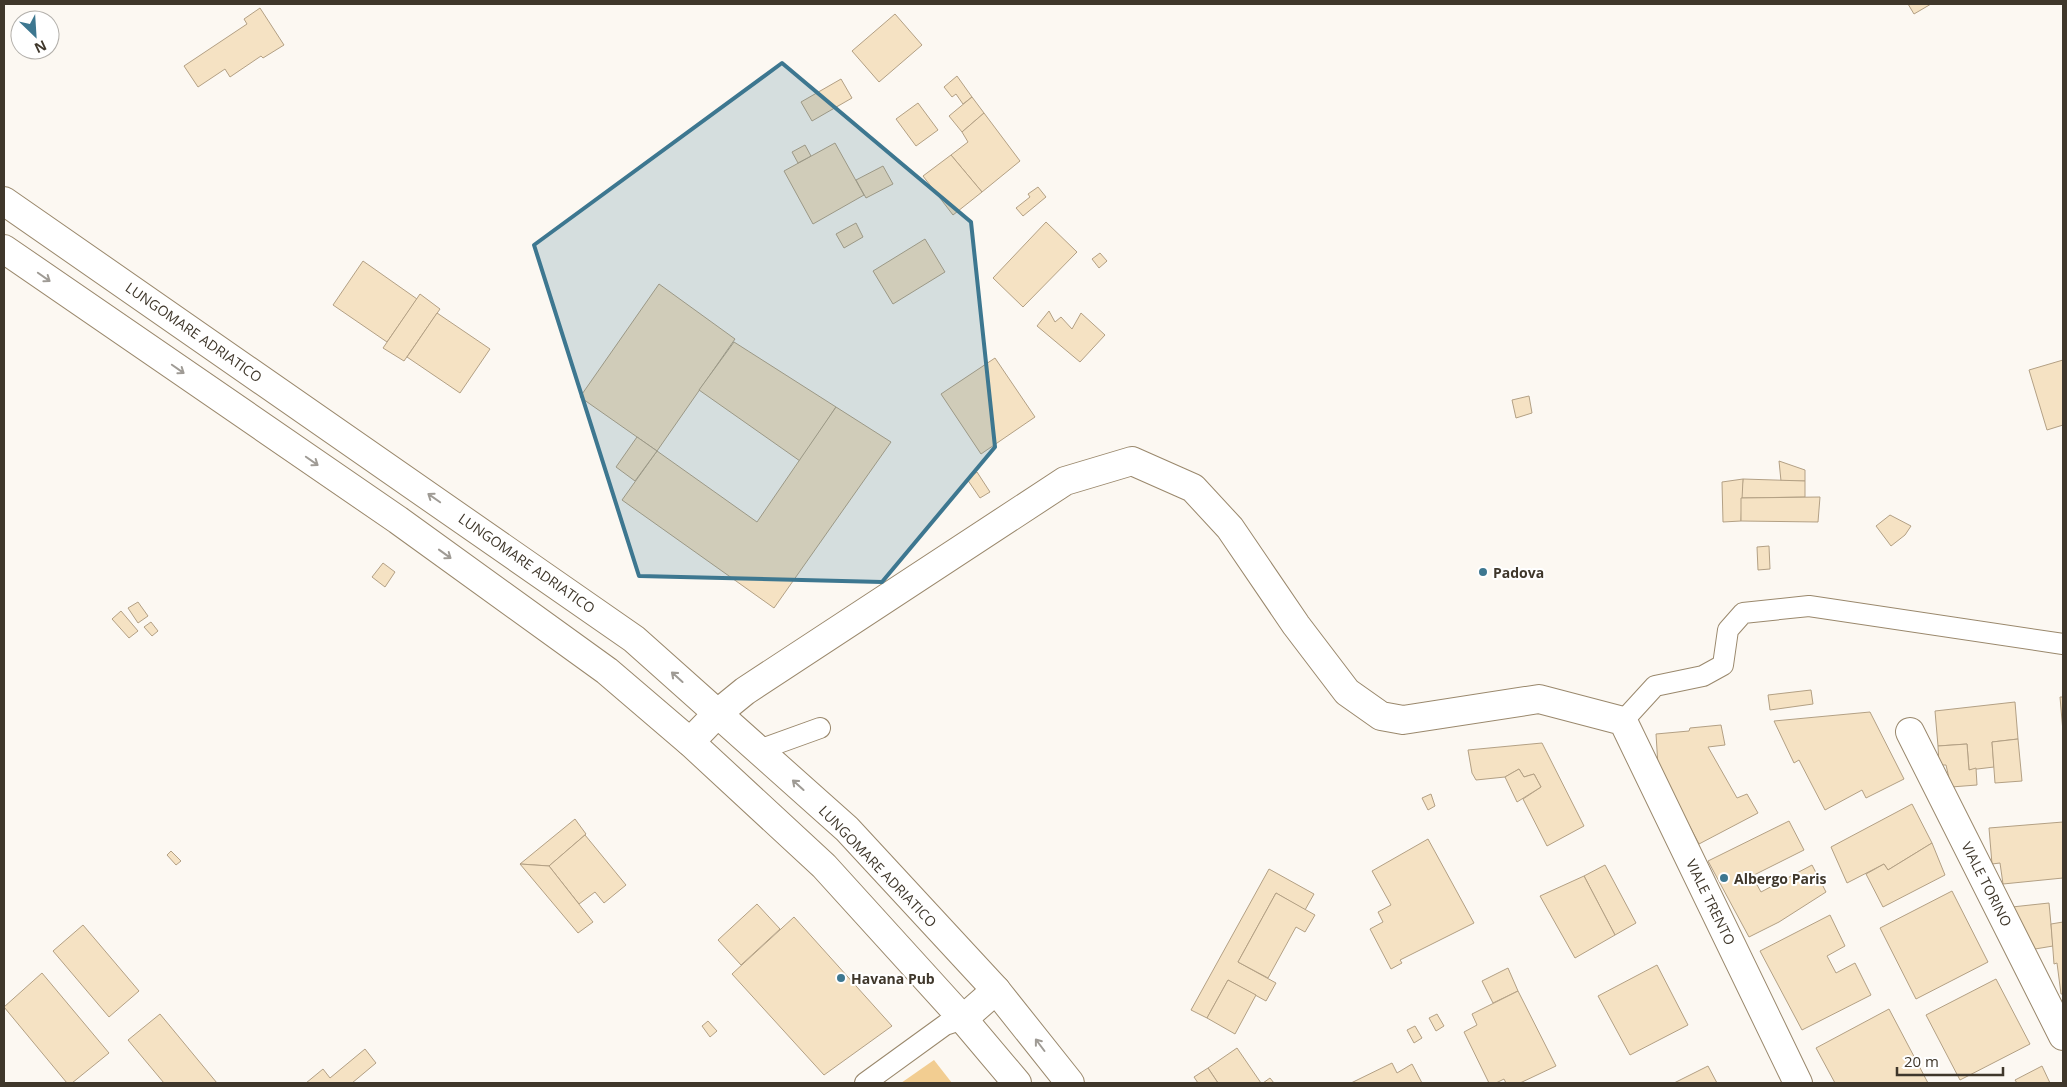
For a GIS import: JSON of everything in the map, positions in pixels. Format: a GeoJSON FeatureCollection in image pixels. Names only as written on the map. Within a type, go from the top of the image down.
{"type":"FeatureCollection","features":[{"type":"Feature","properties":{"kind":"street","name":"LUNGOMARE ADRIATICO"},"geometry":{"type":"LineString","coordinates":[[4,200],[634,639],[847,829],[996,990],[1070,1083]]}},
{"type":"Feature","properties":{"kind":"street"},"geometry":{"type":"LineString","coordinates":[[4,249],[427,541],[607,671],[690,742],[824,866],[963,1019],[1017,1083]]}},
{"type":"Feature","properties":{"kind":"street"},"geometry":{"type":"LineString","coordinates":[[690,742],[718,713],[745,691],[1065,482],[1132,461],[1193,488],[1230,528],[1296,625],[1347,692],[1381,716],[1403,720],[1539,700],[1623,721]]}},
{"type":"Feature","properties":{"kind":"street","name":"VIALE TRENTO"},"geometry":{"type":"LineString","coordinates":[[1623,721],[1798,1083]]}},
{"type":"Feature","properties":{"kind":"street","name":"VIALE TORINO"},"geometry":{"type":"LineString","coordinates":[[1910,732],[2063,1036]]}},
{"type":"Feature","properties":{"kind":"street"},"geometry":{"type":"LineString","coordinates":[[963,1019],[996,990]]}},
{"type":"Feature","properties":{"kind":"lane"},"geometry":{"type":"LineString","coordinates":[[1623,721],[1655,686],[1703,676],[1723,665],[1728,630],[1743,614],[1809,606],[2063,644]]}},
{"type":"Feature","properties":{"kind":"lane"},"geometry":{"type":"LineString","coordinates":[[759,750],[820,728]]}},
{"type":"Feature","properties":{"kind":"lane"},"geometry":{"type":"LineString","coordinates":[[865,1083],[945,1026],[963,1019]]}},
{"type":"Feature","properties":{"kind":"highlighted area"},"geometry":{"type":"Polygon","coordinates":[[[782,63],[971,222],[995,447],[882,582],[639,576],[534,245],[782,63]]]}},
{"type":"Feature","properties":{"kind":"shaded area"},"geometry":{"type":"Polygon","coordinates":[[[934,1060],[952,1083],[901,1083],[934,1060]]]}},
{"type":"Feature","properties":{"kind":"building"},"geometry":{"type":"Polygon","coordinates":[[[1908,4],[1931,4],[1914,14],[1908,4]]]}},
{"type":"Feature","properties":{"kind":"building"},"geometry":{"type":"Polygon","coordinates":[[[260,8],[284,45],[263,58],[261,56],[230,77],[225,69],[198,87],[184,66],[247,24],[244,19],[260,8]]]}},
{"type":"Feature","properties":{"kind":"building"},"geometry":{"type":"Polygon","coordinates":[[[895,14],[922,45],[879,82],[852,51],[895,14]]]}},
{"type":"Feature","properties":{"kind":"building"},"geometry":{"type":"Polygon","coordinates":[[[957,76],[972,97],[963,104],[956,94],[952,97],[944,87],[957,76]]]}},
{"type":"Feature","properties":{"kind":"building"},"geometry":{"type":"Polygon","coordinates":[[[841,79],[852,98],[812,121],[801,102],[841,79]]]}},
{"type":"Feature","properties":{"kind":"building"},"geometry":{"type":"Polygon","coordinates":[[[972,97],[984,113],[962,132],[949,116],[972,97]]]}},
{"type":"Feature","properties":{"kind":"building"},"geometry":{"type":"Polygon","coordinates":[[[918,103],[938,130],[916,146],[896,119],[918,103]]]}},
{"type":"Feature","properties":{"kind":"building"},"geometry":{"type":"Polygon","coordinates":[[[984,113],[1020,161],[982,192],[951,155],[968,142],[962,132],[984,113]]]}},
{"type":"Feature","properties":{"kind":"building"},"geometry":{"type":"Polygon","coordinates":[[[835,143],[864,195],[813,224],[784,171],[835,143]]]}},
{"type":"Feature","properties":{"kind":"building"},"geometry":{"type":"Polygon","coordinates":[[[805,145],[811,156],[798,163],[792,152],[805,145]]]}},
{"type":"Feature","properties":{"kind":"building"},"geometry":{"type":"Polygon","coordinates":[[[951,155],[982,192],[953,215],[923,176],[951,155]]]}},
{"type":"Feature","properties":{"kind":"building"},"geometry":{"type":"Polygon","coordinates":[[[883,166],[893,184],[866,198],[856,180],[883,166]]]}},
{"type":"Feature","properties":{"kind":"building"},"geometry":{"type":"Polygon","coordinates":[[[1038,187],[1046,197],[1023,216],[1016,208],[1030,197],[1028,194],[1038,187]]]}},
{"type":"Feature","properties":{"kind":"building"},"geometry":{"type":"Polygon","coordinates":[[[1046,222],[1077,252],[1023,307],[993,278],[1046,222]]]}},
{"type":"Feature","properties":{"kind":"building"},"geometry":{"type":"Polygon","coordinates":[[[856,223],[863,237],[844,248],[836,234],[856,223]]]}},
{"type":"Feature","properties":{"kind":"building"},"geometry":{"type":"Polygon","coordinates":[[[925,239],[945,272],[893,304],[873,271],[925,239]]]}},
{"type":"Feature","properties":{"kind":"building"},"geometry":{"type":"Polygon","coordinates":[[[1100,253],[1107,261],[1099,268],[1092,259],[1100,253]]]}},
{"type":"Feature","properties":{"kind":"building"},"geometry":{"type":"Polygon","coordinates":[[[363,261],[417,299],[387,342],[333,305],[363,261]]]}},
{"type":"Feature","properties":{"kind":"building"},"geometry":{"type":"Polygon","coordinates":[[[659,284],[735,339],[657,451],[580,397],[659,284]]]}},
{"type":"Feature","properties":{"kind":"building"},"geometry":{"type":"Polygon","coordinates":[[[420,294],[440,309],[404,361],[383,348],[420,294]]]}},
{"type":"Feature","properties":{"kind":"building"},"geometry":{"type":"Polygon","coordinates":[[[1049,311],[1055,322],[1061,317],[1072,329],[1081,313],[1105,335],[1080,362],[1037,326],[1049,311]]]}},
{"type":"Feature","properties":{"kind":"building"},"geometry":{"type":"Polygon","coordinates":[[[437,313],[490,349],[460,393],[407,357],[437,313]]]}},
{"type":"Feature","properties":{"kind":"building"},"geometry":{"type":"Polygon","coordinates":[[[734,342],[836,407],[800,461],[699,390],[734,342]]]}},
{"type":"Feature","properties":{"kind":"building"},"geometry":{"type":"Polygon","coordinates":[[[995,358],[1035,417],[981,454],[941,394],[995,358]]]}},
{"type":"Feature","properties":{"kind":"building"},"geometry":{"type":"Polygon","coordinates":[[[2063,360],[2063,425],[2047,430],[2029,370],[2063,360]]]}},
{"type":"Feature","properties":{"kind":"building"},"geometry":{"type":"Polygon","coordinates":[[[1529,396],[1532,413],[1516,418],[1512,400],[1529,396]]]}},
{"type":"Feature","properties":{"kind":"building"},"geometry":{"type":"Polygon","coordinates":[[[836,407],[891,442],[774,608],[622,500],[657,451],[757,522],[836,407]]]}},
{"type":"Feature","properties":{"kind":"building"},"geometry":{"type":"Polygon","coordinates":[[[637,437],[657,451],[635,481],[616,467],[637,437]]]}},
{"type":"Feature","properties":{"kind":"building"},"geometry":{"type":"Polygon","coordinates":[[[1779,461],[1805,470],[1805,481],[1781,481],[1779,461]]]}},
{"type":"Feature","properties":{"kind":"building"},"geometry":{"type":"Polygon","coordinates":[[[977,472],[990,492],[980,498],[967,479],[977,472]]]}},
{"type":"Feature","properties":{"kind":"building"},"geometry":{"type":"Polygon","coordinates":[[[1743,479],[1805,481],[1805,497],[1741,498],[1743,479]]]}},
{"type":"Feature","properties":{"kind":"building"},"geometry":{"type":"Polygon","coordinates":[[[1743,479],[1741,521],[1723,522],[1722,482],[1743,479]]]}},
{"type":"Feature","properties":{"kind":"building"},"geometry":{"type":"Polygon","coordinates":[[[1820,497],[1818,522],[1741,521],[1741,498],[1820,497]]]}},
{"type":"Feature","properties":{"kind":"building"},"geometry":{"type":"Polygon","coordinates":[[[1890,515],[1911,526],[1905,535],[1891,546],[1876,526],[1890,515]]]}},
{"type":"Feature","properties":{"kind":"building"},"geometry":{"type":"Polygon","coordinates":[[[1769,546],[1770,569],[1758,570],[1757,547],[1769,546]]]}},
{"type":"Feature","properties":{"kind":"building"},"geometry":{"type":"Polygon","coordinates":[[[383,563],[395,572],[385,587],[372,577],[383,563]]]}},
{"type":"Feature","properties":{"kind":"building"},"geometry":{"type":"Polygon","coordinates":[[[138,602],[148,616],[138,623],[128,608],[138,602]]]}},
{"type":"Feature","properties":{"kind":"building"},"geometry":{"type":"Polygon","coordinates":[[[121,611],[138,631],[129,638],[112,619],[121,611]]]}},
{"type":"Feature","properties":{"kind":"building"},"geometry":{"type":"Polygon","coordinates":[[[151,622],[158,631],[152,636],[144,627],[151,622]]]}},
{"type":"Feature","properties":{"kind":"building"},"geometry":{"type":"Polygon","coordinates":[[[1811,690],[1813,704],[1770,710],[1768,695],[1811,690]]]}},
{"type":"Feature","properties":{"kind":"building"},"geometry":{"type":"Polygon","coordinates":[[[2060,697],[2063,697],[2063,732],[2060,697]]]}},
{"type":"Feature","properties":{"kind":"building"},"geometry":{"type":"Polygon","coordinates":[[[2015,702],[2018,739],[1992,742],[1994,767],[1969,770],[1967,744],[1938,746],[1935,711],[2015,702]]]}},
{"type":"Feature","properties":{"kind":"building"},"geometry":{"type":"Polygon","coordinates":[[[1870,712],[1904,779],[1866,798],[1862,790],[1825,810],[1799,760],[1794,763],[1774,721],[1870,712]]]}},
{"type":"Feature","properties":{"kind":"building"},"geometry":{"type":"Polygon","coordinates":[[[1721,725],[1725,745],[1708,747],[1737,798],[1747,794],[1758,813],[1699,844],[1658,766],[1656,734],[1689,731],[1690,728],[1721,725]]]}},
{"type":"Feature","properties":{"kind":"building"},"geometry":{"type":"Polygon","coordinates":[[[2018,739],[2022,781],[1995,783],[1992,742],[2018,739]]]}},
{"type":"Feature","properties":{"kind":"building"},"geometry":{"type":"Polygon","coordinates":[[[1542,743],[1584,826],[1547,846],[1523,799],[1541,787],[1534,774],[1524,777],[1519,769],[1505,777],[1476,780],[1472,773],[1468,750],[1542,743]]]}},
{"type":"Feature","properties":{"kind":"building"},"geometry":{"type":"Polygon","coordinates":[[[1967,744],[1969,770],[1976,768],[1977,785],[1951,787],[1946,765],[1939,765],[1938,746],[1967,744]]]}},
{"type":"Feature","properties":{"kind":"building"},"geometry":{"type":"Polygon","coordinates":[[[1519,769],[1524,777],[1534,774],[1541,787],[1517,802],[1505,777],[1519,769]]]}},
{"type":"Feature","properties":{"kind":"building"},"geometry":{"type":"Polygon","coordinates":[[[1431,794],[1435,806],[1428,810],[1422,798],[1431,794]]]}},
{"type":"Feature","properties":{"kind":"building"},"geometry":{"type":"Polygon","coordinates":[[[1912,804],[1932,843],[1888,870],[1884,864],[1847,883],[1831,847],[1912,804]]]}},
{"type":"Feature","properties":{"kind":"building"},"geometry":{"type":"Polygon","coordinates":[[[575,819],[586,834],[549,866],[520,864],[575,819]]]}},
{"type":"Feature","properties":{"kind":"building"},"geometry":{"type":"Polygon","coordinates":[[[1789,821],[1804,850],[1752,876],[1761,892],[1812,865],[1826,892],[1779,922],[1749,937],[1708,861],[1789,821]]]}},
{"type":"Feature","properties":{"kind":"building"},"geometry":{"type":"Polygon","coordinates":[[[2063,822],[2063,878],[2003,884],[2000,863],[1992,864],[1989,828],[2063,822]]]}},
{"type":"Feature","properties":{"kind":"building"},"geometry":{"type":"Polygon","coordinates":[[[585,835],[626,885],[604,903],[595,892],[579,904],[549,866],[585,835]]]}},
{"type":"Feature","properties":{"kind":"building"},"geometry":{"type":"Polygon","coordinates":[[[1428,839],[1474,923],[1400,960],[1402,963],[1391,969],[1370,929],[1383,922],[1378,912],[1391,905],[1372,871],[1428,839]]]}},
{"type":"Feature","properties":{"kind":"building"},"geometry":{"type":"Polygon","coordinates":[[[1932,843],[1945,875],[1883,907],[1866,874],[1884,864],[1888,870],[1932,843]]]}},
{"type":"Feature","properties":{"kind":"building"},"geometry":{"type":"Polygon","coordinates":[[[171,851],[181,861],[176,865],[167,855],[171,851]]]}},
{"type":"Feature","properties":{"kind":"building"},"geometry":{"type":"Polygon","coordinates":[[[520,864],[549,866],[593,922],[578,933],[520,864]]]}},
{"type":"Feature","properties":{"kind":"building"},"geometry":{"type":"Polygon","coordinates":[[[1605,865],[1636,923],[1615,935],[1584,876],[1605,865]]]}},
{"type":"Feature","properties":{"kind":"building"},"geometry":{"type":"Polygon","coordinates":[[[1269,869],[1314,894],[1305,910],[1276,893],[1238,962],[1276,983],[1266,1001],[1228,980],[1207,1018],[1191,1010],[1269,869]]]}},
{"type":"Feature","properties":{"kind":"building"},"geometry":{"type":"Polygon","coordinates":[[[1584,876],[1615,935],[1575,958],[1540,896],[1584,876]]]}},
{"type":"Feature","properties":{"kind":"building"},"geometry":{"type":"Polygon","coordinates":[[[1952,891],[1988,962],[1916,999],[1880,928],[1952,891]]]}},
{"type":"Feature","properties":{"kind":"building"},"geometry":{"type":"Polygon","coordinates":[[[1276,893],[1315,915],[1305,932],[1296,927],[1268,978],[1238,962],[1276,893]]]}},
{"type":"Feature","properties":{"kind":"building"},"geometry":{"type":"Polygon","coordinates":[[[2049,903],[2053,946],[2035,949],[2012,907],[2049,903]]]}},
{"type":"Feature","properties":{"kind":"building"},"geometry":{"type":"Polygon","coordinates":[[[757,904],[780,929],[741,965],[718,940],[757,904]]]}},
{"type":"Feature","properties":{"kind":"building"},"geometry":{"type":"Polygon","coordinates":[[[1830,915],[1845,946],[1827,956],[1836,973],[1855,963],[1871,995],[1802,1030],[1760,951],[1830,915]]]}},
{"type":"Feature","properties":{"kind":"building"},"geometry":{"type":"Polygon","coordinates":[[[794,917],[892,1026],[824,1075],[732,974],[794,917]]]}},
{"type":"Feature","properties":{"kind":"building"},"geometry":{"type":"Polygon","coordinates":[[[2063,922],[2063,994],[2061,994],[2057,963],[2054,964],[2051,924],[2063,922]]]}},
{"type":"Feature","properties":{"kind":"building"},"geometry":{"type":"Polygon","coordinates":[[[83,925],[139,991],[109,1017],[53,951],[83,925]]]}},
{"type":"Feature","properties":{"kind":"building"},"geometry":{"type":"Polygon","coordinates":[[[1657,965],[1688,1025],[1630,1055],[1598,996],[1657,965]]]}},
{"type":"Feature","properties":{"kind":"building"},"geometry":{"type":"Polygon","coordinates":[[[1508,968],[1518,991],[1493,1003],[1482,981],[1508,968]]]}},
{"type":"Feature","properties":{"kind":"building"},"geometry":{"type":"Polygon","coordinates":[[[42,973],[109,1053],[72,1083],[67,1083],[4,1007],[42,973]]]}},
{"type":"Feature","properties":{"kind":"building"},"geometry":{"type":"Polygon","coordinates":[[[1996,979],[2030,1044],[1960,1080],[1926,1015],[1996,979]]]}},
{"type":"Feature","properties":{"kind":"building"},"geometry":{"type":"Polygon","coordinates":[[[1228,980],[1256,995],[1235,1034],[1207,1018],[1228,980]]]}},
{"type":"Feature","properties":{"kind":"building"},"geometry":{"type":"Polygon","coordinates":[[[1518,991],[1556,1066],[1520,1083],[1506,1083],[1504,1079],[1496,1083],[1489,1083],[1464,1032],[1477,1025],[1472,1014],[1518,991]]]}},
{"type":"Feature","properties":{"kind":"building"},"geometry":{"type":"Polygon","coordinates":[[[1889,1009],[1928,1083],[1835,1083],[1816,1048],[1889,1009]]]}},
{"type":"Feature","properties":{"kind":"building"},"geometry":{"type":"Polygon","coordinates":[[[160,1014],[217,1083],[164,1083],[128,1040],[160,1014]]]}},
{"type":"Feature","properties":{"kind":"building"},"geometry":{"type":"Polygon","coordinates":[[[1437,1014],[1444,1026],[1436,1031],[1429,1018],[1437,1014]]]}},
{"type":"Feature","properties":{"kind":"building"},"geometry":{"type":"Polygon","coordinates":[[[708,1021],[717,1031],[710,1037],[702,1026],[708,1021]]]}},
{"type":"Feature","properties":{"kind":"building"},"geometry":{"type":"Polygon","coordinates":[[[1415,1026],[1422,1038],[1414,1043],[1407,1030],[1415,1026]]]}},
{"type":"Feature","properties":{"kind":"building"},"geometry":{"type":"Polygon","coordinates":[[[1237,1048],[1261,1083],[1218,1083],[1208,1068],[1237,1048]]]}},
{"type":"Feature","properties":{"kind":"building"},"geometry":{"type":"Polygon","coordinates":[[[365,1049],[376,1063],[352,1083],[306,1083],[323,1069],[330,1078],[365,1049]]]}},
{"type":"Feature","properties":{"kind":"building"},"geometry":{"type":"Polygon","coordinates":[[[1392,1063],[1397,1073],[1412,1064],[1422,1083],[1351,1083],[1392,1063]]]}},
{"type":"Feature","properties":{"kind":"building"},"geometry":{"type":"Polygon","coordinates":[[[1708,1066],[1717,1083],[1674,1083],[1708,1066]]]}},
{"type":"Feature","properties":{"kind":"building"},"geometry":{"type":"Polygon","coordinates":[[[2042,1066],[2050,1083],[2017,1083],[2015,1080],[2042,1066]]]}},
{"type":"Feature","properties":{"kind":"building"},"geometry":{"type":"Polygon","coordinates":[[[1208,1068],[1218,1083],[1198,1083],[1194,1077],[1208,1068]]]}},
{"type":"Feature","properties":{"kind":"building"},"geometry":{"type":"Polygon","coordinates":[[[1270,1078],[1274,1083],[1263,1083],[1270,1078]]]}},
{"type":"Feature","properties":{"kind":"place","name":"Padova"},"geometry":{"type":"Point","coordinates":[1483,572]}},
{"type":"Feature","properties":{"kind":"place","name":"Albergo Paris"},"geometry":{"type":"Point","coordinates":[1724,878]}},
{"type":"Feature","properties":{"kind":"place","name":"Havana Pub"},"geometry":{"type":"Point","coordinates":[841,978]}}]}
